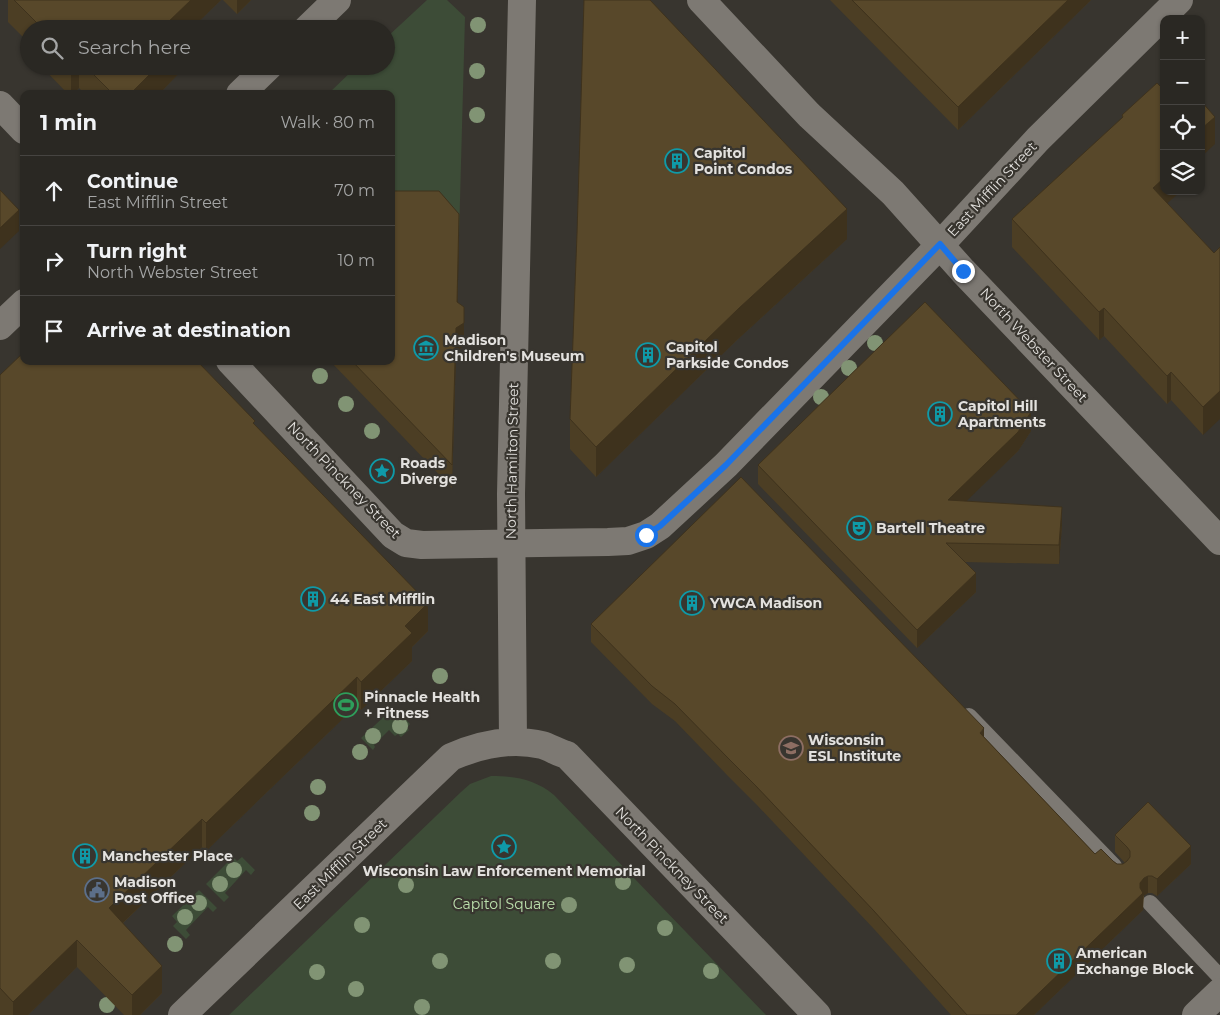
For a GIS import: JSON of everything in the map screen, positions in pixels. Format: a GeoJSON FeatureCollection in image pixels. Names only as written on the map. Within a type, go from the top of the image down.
{"type":"FeatureCollection","features":[{"type":"Feature","properties":{"kind":"street"},"geometry":{"type":"LineString","coordinates":[[316,20],[337,0]]}},
{"type":"Feature","properties":{"kind":"street","name":"North Hamilton Street"},"geometry":{"type":"LineString","coordinates":[[513,742],[510,494],[522,0]]}},
{"type":"Feature","properties":{"kind":"street","name":"North Webster Street"},"geometry":{"type":"LineString","coordinates":[[701,0],[809,115],[894,192],[963,271],[1220,541]]}},
{"type":"Feature","properties":{"kind":"street","name":"East Mifflin Street"},"geometry":{"type":"LineString","coordinates":[[511,544],[628,541],[646,535],[660,526],[731,471],[1038,139],[1179,0]]}},
{"type":"Feature","properties":{"kind":"street"},"geometry":{"type":"LineString","coordinates":[[244,90],[259,75]]}},
{"type":"Feature","properties":{"kind":"street"},"geometry":{"type":"LineString","coordinates":[[0,105],[20,126]]}},
{"type":"Feature","properties":{"kind":"street"},"geometry":{"type":"LineString","coordinates":[[0,326],[20,307]]}},
{"type":"Feature","properties":{"kind":"street","name":"North Pinckney Street"},"geometry":{"type":"LineString","coordinates":[[234,365],[394,535],[406,543],[422,545],[511,544]]}},
{"type":"Feature","properties":{"kind":"street","name":"North Pinckney Street"},"geometry":{"type":"LineString","coordinates":[[513,742],[542,745],[567,756],[817,1015]]}},
{"type":"Feature","properties":{"kind":"street","name":"East Mifflin Street"},"geometry":{"type":"LineString","coordinates":[[182,1015],[451,757],[466,750],[488,744],[513,742]]}},
{"type":"Feature","properties":{"kind":"street"},"geometry":{"type":"LineString","coordinates":[[1196,1015],[1220,992]]}},
{"type":"Feature","properties":{"kind":"lane"},"geometry":{"type":"LineString","coordinates":[[960,707],[1120,872]]}},
{"type":"Feature","properties":{"kind":"lane"},"geometry":{"type":"LineString","coordinates":[[1150,903],[1220,977]]}},
{"type":"Feature","properties":{"kind":"green space"},"geometry":{"type":"Polygon","coordinates":[[[427,0],[447,0],[465,17],[459,237],[395,215],[395,90],[332,90],[348,75],[395,75],[395,30],[427,0]]]}},
{"type":"Feature","properties":{"kind":"green space"},"geometry":{"type":"Polygon","coordinates":[[[389,712],[393,716],[399,712],[410,724],[407,728],[409,730],[401,737],[398,734],[395,736],[389,730],[374,745],[373,750],[361,738],[389,712]]]}},
{"type":"Feature","properties":{"kind":"green space","name":"Capitol Square"},"geometry":{"type":"Polygon","coordinates":[[[491,776],[532,782],[554,795],[766,1015],[229,1015],[461,792],[470,784],[491,776]]]}},
{"type":"Feature","properties":{"kind":"green space"},"geometry":{"type":"Polygon","coordinates":[[[233,857],[237,861],[242,857],[255,870],[251,875],[246,870],[225,893],[229,897],[224,902],[206,884],[233,857]]]}},
{"type":"Feature","properties":{"kind":"green space"},"geometry":{"type":"Polygon","coordinates":[[[199,890],[217,908],[213,912],[208,907],[186,930],[190,935],[186,939],[173,926],[177,922],[172,916],[199,890]]]}},
{"type":"Feature","properties":{"kind":"building"},"geometry":{"type":"Polygon","coordinates":[[[14,0],[191,0],[170,20],[34,20],[14,0]]]}},
{"type":"Feature","properties":{"kind":"building","name":"Capitol Point Condos"},"geometry":{"type":"Polygon","coordinates":[[[584,0],[650,0],[847,209],[738,309],[596,447],[570,419],[584,0]]]}},
{"type":"Feature","properties":{"kind":"building"},"geometry":{"type":"Polygon","coordinates":[[[852,0],[1068,0],[958,107],[852,0]]]}},
{"type":"Feature","properties":{"kind":"building"},"geometry":{"type":"Polygon","coordinates":[[[94,75],[149,75],[134,90],[109,90],[94,75]]]}},
{"type":"Feature","properties":{"kind":"building"},"geometry":{"type":"Polygon","coordinates":[[[1157,83],[1160,86],[1160,182],[1153,188],[1214,253],[1220,247],[1220,391],[1203,407],[1171,372],[1167,376],[1104,308],[1099,312],[1012,219],[1123,117],[1122,115],[1157,83]]]}},
{"type":"Feature","properties":{"kind":"building"},"geometry":{"type":"Polygon","coordinates":[[[1205,106],[1215,117],[1205,126],[1205,106]]]}},
{"type":"Feature","properties":{"kind":"building"},"geometry":{"type":"Polygon","coordinates":[[[0,190],[19,210],[0,228],[0,190]]]}},
{"type":"Feature","properties":{"kind":"building","name":"Madison Children's Museum"},"geometry":{"type":"Polygon","coordinates":[[[395,191],[439,191],[459,214],[457,302],[464,307],[464,323],[456,328],[452,465],[356,365],[395,365],[395,191]]]}},
{"type":"Feature","properties":{"kind":"building"},"geometry":{"type":"Polygon","coordinates":[[[925,302],[1031,412],[1018,432],[948,500],[1062,507],[1059,545],[946,543],[976,573],[917,630],[758,465],[925,302]]]}},
{"type":"Feature","properties":{"kind":"building"},"geometry":{"type":"Polygon","coordinates":[[[20,356],[20,365],[201,365],[255,421],[253,423],[428,603],[405,626],[412,633],[361,682],[357,677],[206,823],[202,819],[109,908],[162,966],[132,995],[77,940],[13,1002],[0,988],[0,375],[20,356]]]}},
{"type":"Feature","properties":{"kind":"building"},"geometry":{"type":"Polygon","coordinates":[[[741,477],[984,728],[980,733],[1095,854],[1101,849],[1117,864],[1123,864],[1127,861],[1130,857],[1130,851],[1115,835],[1148,802],[1191,846],[1157,879],[1152,876],[1144,878],[1140,883],[1143,893],[1016,1015],[967,1015],[874,911],[756,786],[675,704],[652,686],[591,624],[741,477]]]}},
{"type":"Feature","properties":{"kind":"place","name":"Capitol Point Condos"},"geometry":{"type":"Point","coordinates":[677,161]}},
{"type":"Feature","properties":{"kind":"place","name":"Madison Children's Museum"},"geometry":{"type":"Point","coordinates":[426,348]}},
{"type":"Feature","properties":{"kind":"place","name":"Capitol Parkside Condos"},"geometry":{"type":"Point","coordinates":[648,355]}},
{"type":"Feature","properties":{"kind":"place","name":"Capitol Hill Apartments"},"geometry":{"type":"Point","coordinates":[940,414]}},
{"type":"Feature","properties":{"kind":"place","name":"Roads Diverge"},"geometry":{"type":"Point","coordinates":[382,471]}},
{"type":"Feature","properties":{"kind":"place","name":"Bartell Theatre"},"geometry":{"type":"Point","coordinates":[859,528]}},
{"type":"Feature","properties":{"kind":"place","name":"44 East Mifflin"},"geometry":{"type":"Point","coordinates":[313,599]}},
{"type":"Feature","properties":{"kind":"place","name":"YWCA Madison"},"geometry":{"type":"Point","coordinates":[692,603]}},
{"type":"Feature","properties":{"kind":"place","name":"Pinnacle Health + Fitness"},"geometry":{"type":"Point","coordinates":[346,705]}},
{"type":"Feature","properties":{"kind":"place","name":"Wisconsin ESL Institute"},"geometry":{"type":"Point","coordinates":[791,748]}},
{"type":"Feature","properties":{"kind":"place","name":"Wisconsin Law Enforcement Memorial"},"geometry":{"type":"Point","coordinates":[504,847]}},
{"type":"Feature","properties":{"kind":"place","name":"Manchester Place"},"geometry":{"type":"Point","coordinates":[85,856]}},
{"type":"Feature","properties":{"kind":"place","name":"Madison Post Office"},"geometry":{"type":"Point","coordinates":[97,890]}},
{"type":"Feature","properties":{"kind":"place","name":"American Exchange Block"},"geometry":{"type":"Point","coordinates":[1059,961]}},
{"type":"Feature","properties":{"kind":"route"},"geometry":{"type":"LineString","coordinates":[[646,535],[660,526],[726,465],[940,244],[963,271]]}}]}
